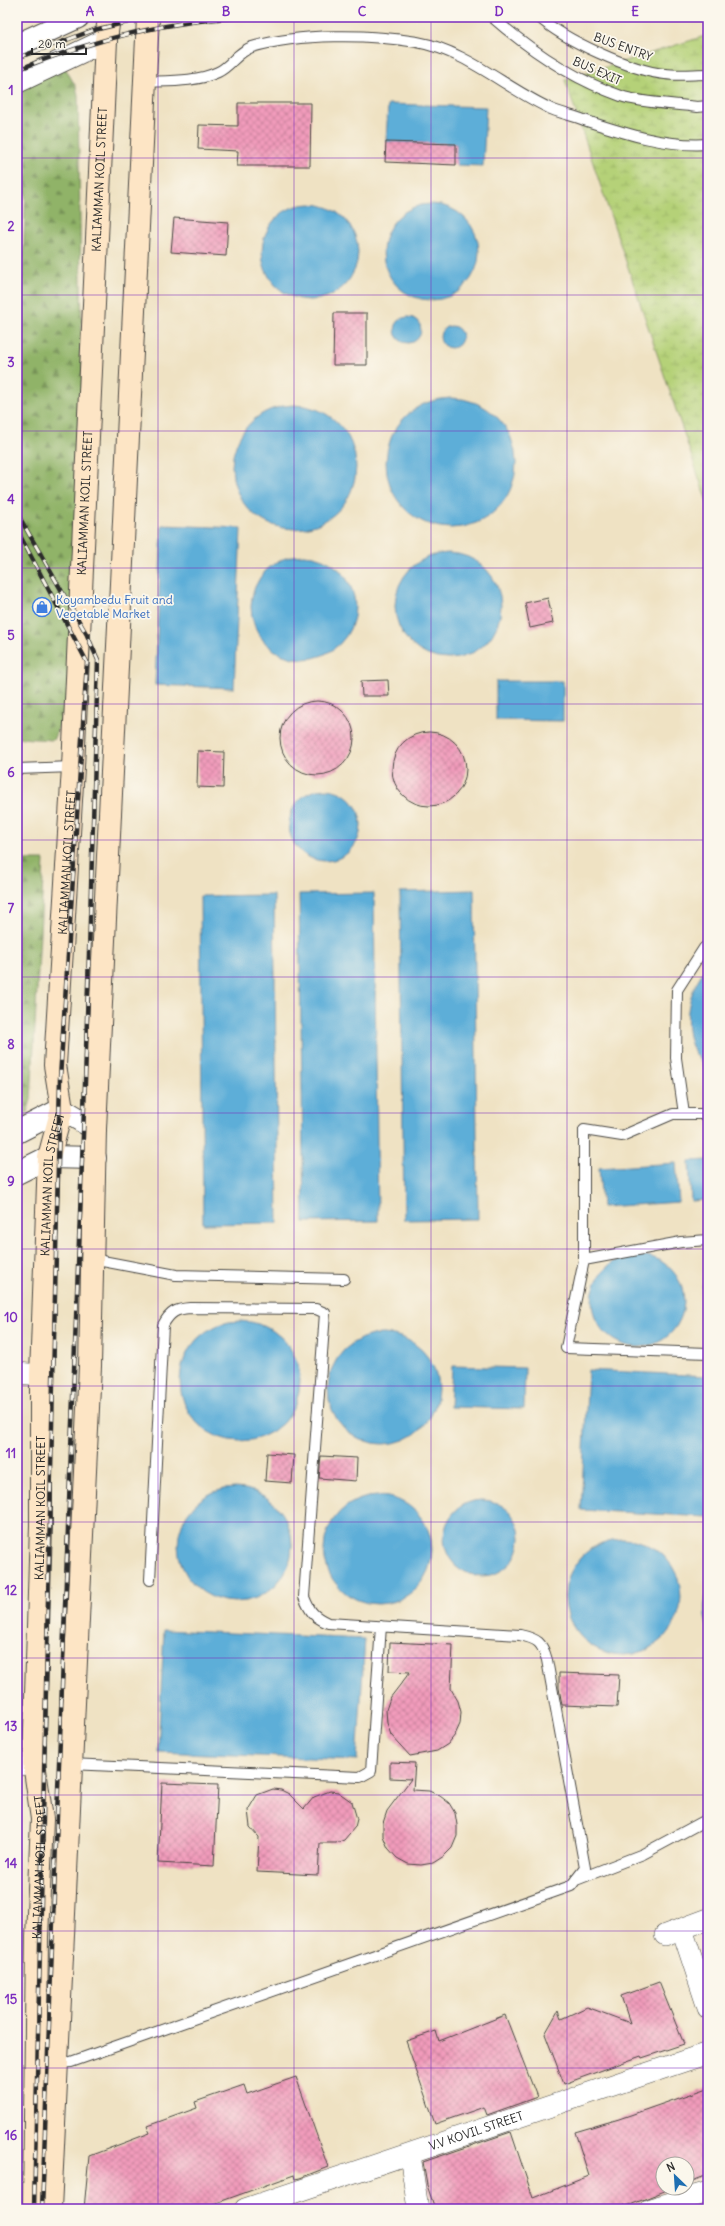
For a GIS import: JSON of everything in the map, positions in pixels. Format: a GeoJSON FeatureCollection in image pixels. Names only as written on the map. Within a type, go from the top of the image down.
{"type":"FeatureCollection","features":[{"type":"Feature","properties":{"kind":"main road","name":"KALIAMMAN KOIL STREET"},"geometry":{"type":"LineString","coordinates":[[35,2207],[37,1937],[42,1819],[26,1764],[41,1525],[42,1375],[49,1157],[62,1109],[54,1065],[73,767],[106,40],[109,17]]}},
{"type":"Feature","properties":{"kind":"main road","name":"KALIAMMAN KOIL STREET"},"geometry":{"type":"LineString","coordinates":[[35,2207],[58,2063],[70,1764],[85,1477],[95,1129],[148,17]]}},
{"type":"Feature","properties":{"kind":"street"},"geometry":{"type":"LineString","coordinates":[[17,45],[78,17]]}},
{"type":"Feature","properties":{"kind":"street"},"geometry":{"type":"LineString","coordinates":[[17,82],[106,40]]}},
{"type":"Feature","properties":{"kind":"street"},"geometry":{"type":"LineString","coordinates":[[17,1132],[62,1109],[95,1129]]}},
{"type":"Feature","properties":{"kind":"street"},"geometry":{"type":"LineString","coordinates":[[17,1173],[49,1157],[95,1158]]}},
{"type":"Feature","properties":{"kind":"street"},"geometry":{"type":"LineString","coordinates":[[17,1373],[42,1375]]}},
{"type":"Feature","properties":{"kind":"street"},"geometry":{"type":"LineString","coordinates":[[708,1919],[673,1932],[708,2008]]}},
{"type":"Feature","properties":{"kind":"street","name":"V.V KOVIL STREET"},"geometry":{"type":"LineString","coordinates":[[245,2209],[410,2155],[708,2053]]}},
{"type":"Feature","properties":{"kind":"street"},"geometry":{"type":"LineString","coordinates":[[410,2155],[418,2209]]}},
{"type":"Feature","properties":{"kind":"street"},"geometry":{"type":"LineString","coordinates":[[650,2209],[708,2192]]}},
{"type":"Feature","properties":{"kind":"lane","name":"BUS EXIT"},"geometry":{"type":"LineString","coordinates":[[492,17],[521,42],[565,72],[622,97],[697,107],[708,106]]}},
{"type":"Feature","properties":{"kind":"lane","name":"BUS ENTRY"},"geometry":{"type":"LineString","coordinates":[[539,17],[580,45],[625,63],[664,74],[708,74]]}},
{"type":"Feature","properties":{"kind":"lane"},"geometry":{"type":"LineString","coordinates":[[146,82],[196,78],[218,72],[246,50],[269,43],[304,39],[372,36],[418,42],[446,51],[475,65],[547,107],[618,131],[663,142],[708,144]]}},
{"type":"Feature","properties":{"kind":"lane"},"geometry":{"type":"LineString","coordinates":[[17,770],[73,767]]}},
{"type":"Feature","properties":{"kind":"lane"},"geometry":{"type":"LineString","coordinates":[[684,1114],[676,1058],[677,990],[708,944]]}},
{"type":"Feature","properties":{"kind":"lane"},"geometry":{"type":"LineString","coordinates":[[708,1114],[673,1114],[622,1136],[584,1130],[584,1260],[566,1348],[708,1353]]}},
{"type":"Feature","properties":{"kind":"lane"},"geometry":{"type":"LineString","coordinates":[[584,1260],[681,1242],[708,1240]]}},
{"type":"Feature","properties":{"kind":"lane"},"geometry":{"type":"LineString","coordinates":[[92,1259],[176,1275],[344,1279]]}},
{"type":"Feature","properties":{"kind":"lane"},"geometry":{"type":"LineString","coordinates":[[58,2063],[71,2062],[571,1886],[584,1868],[544,1648],[536,1639],[520,1635],[328,1623],[317,1618],[310,1612],[304,1597],[325,1313],[316,1309],[180,1308],[169,1314],[163,1325],[150,1580]]}},
{"type":"Feature","properties":{"kind":"lane"},"geometry":{"type":"LineString","coordinates":[[70,1764],[360,1777],[371,1771],[381,1626]]}},
{"type":"Feature","properties":{"kind":"lane"},"geometry":{"type":"LineString","coordinates":[[576,1880],[643,1854],[708,1819]]}},
{"type":"Feature","properties":{"kind":"green space"},"geometry":{"type":"Polygon","coordinates":[[[708,35],[708,505],[565,80],[708,35]]]}},
{"type":"Feature","properties":{"kind":"green space","name":"Koyambedu Fruit and Vegetable Market"},"geometry":{"type":"Polygon","coordinates":[[[63,64],[76,87],[78,95],[87,662],[53,740],[17,738],[17,429],[27,156],[17,149],[17,87],[63,64]]]}},
{"type":"Feature","properties":{"kind":"green space"},"geometry":{"type":"Polygon","coordinates":[[[17,860],[44,860],[31,1100],[25,1119],[17,1125],[17,860]]]}},
{"type":"Feature","properties":{"kind":"water"},"geometry":{"type":"Polygon","coordinates":[[[388,104],[486,107],[483,166],[456,165],[456,144],[386,142],[388,104]]]}},
{"type":"Feature","properties":{"kind":"water"},"geometry":{"type":"Polygon","coordinates":[[[310,204],[329,207],[344,218],[355,233],[358,252],[355,271],[344,286],[329,297],[310,300],[291,297],[276,286],[265,271],[262,252],[265,233],[276,218],[291,207],[310,204]]]}},
{"type":"Feature","properties":{"kind":"water"},"geometry":{"type":"Polygon","coordinates":[[[431,204],[449,207],[465,218],[476,234],[479,252],[476,270],[465,286],[449,297],[431,300],[413,297],[397,286],[386,270],[383,252],[386,234],[397,218],[413,207],[431,204]]]}},
{"type":"Feature","properties":{"kind":"water"},"geometry":{"type":"Polygon","coordinates":[[[408,317],[417,321],[421,330],[417,339],[408,343],[399,339],[395,330],[399,321],[408,317]]]}},
{"type":"Feature","properties":{"kind":"water"},"geometry":{"type":"Polygon","coordinates":[[[451,326],[459,329],[462,337],[459,345],[451,348],[443,345],[440,337],[443,329],[451,326]]]}},
{"type":"Feature","properties":{"kind":"water"},"geometry":{"type":"Polygon","coordinates":[[[457,398],[476,403],[497,417],[511,438],[515,450],[515,476],[511,488],[497,509],[476,523],[464,527],[445,528],[426,523],[405,509],[391,488],[387,476],[386,457],[391,438],[405,417],[426,403],[438,399],[457,398]]]}},
{"type":"Feature","properties":{"kind":"water"},"geometry":{"type":"Polygon","coordinates":[[[294,405],[318,410],[338,423],[351,443],[356,467],[351,491],[338,511],[318,524],[294,529],[270,524],[250,511],[237,491],[232,467],[237,443],[250,423],[270,410],[294,405]]]}},
{"type":"Feature","properties":{"kind":"water"},"geometry":{"type":"Polygon","coordinates":[[[162,525],[241,528],[234,688],[155,685],[162,525]]]}},
{"type":"Feature","properties":{"kind":"water"},"geometry":{"type":"Polygon","coordinates":[[[448,553],[468,557],[486,568],[497,586],[501,606],[497,626],[486,644],[468,655],[448,659],[428,655],[410,644],[399,626],[395,606],[399,586],[410,568],[428,557],[448,553]]]}},
{"type":"Feature","properties":{"kind":"water"},"geometry":{"type":"Polygon","coordinates":[[[303,555],[323,559],[340,570],[351,587],[355,607],[351,627],[340,644],[323,655],[303,659],[283,655],[266,644],[255,627],[251,607],[255,587],[266,570],[283,559],[303,555]]]}},
{"type":"Feature","properties":{"kind":"water"},"geometry":{"type":"Polygon","coordinates":[[[496,681],[563,681],[563,721],[496,720],[496,681]]]}},
{"type":"Feature","properties":{"kind":"water"},"geometry":{"type":"Polygon","coordinates":[[[318,789],[332,789],[339,791],[351,799],[359,811],[361,825],[359,839],[351,851],[339,859],[332,861],[318,861],[311,859],[299,851],[291,839],[289,832],[289,818],[291,811],[299,799],[311,791],[318,789]]]}},
{"type":"Feature","properties":{"kind":"water"},"geometry":{"type":"Polygon","coordinates":[[[474,890],[478,1219],[404,1220],[400,892],[474,890]]]}},
{"type":"Feature","properties":{"kind":"water"},"geometry":{"type":"Polygon","coordinates":[[[374,893],[378,1221],[304,1222],[299,894],[374,893]]]}},
{"type":"Feature","properties":{"kind":"water"},"geometry":{"type":"Polygon","coordinates":[[[274,895],[278,1223],[203,1224],[200,896],[274,895]]]}},
{"type":"Feature","properties":{"kind":"water"},"geometry":{"type":"Polygon","coordinates":[[[708,966],[708,1072],[694,1051],[690,1040],[687,1018],[691,995],[701,975],[708,966]]]}},
{"type":"Feature","properties":{"kind":"water"},"geometry":{"type":"Polygon","coordinates":[[[708,1160],[708,1200],[691,1201],[689,1161],[708,1160]]]}},
{"type":"Feature","properties":{"kind":"water"},"geometry":{"type":"Polygon","coordinates":[[[676,1163],[679,1202],[602,1207],[599,1168],[676,1163]]]}},
{"type":"Feature","properties":{"kind":"water"},"geometry":{"type":"Polygon","coordinates":[[[638,1255],[656,1258],[671,1268],[681,1283],[684,1301],[681,1319],[671,1334],[656,1344],[638,1347],[620,1344],[605,1334],[595,1319],[592,1301],[595,1283],[605,1268],[620,1258],[638,1255]]]}},
{"type":"Feature","properties":{"kind":"water"},"geometry":{"type":"Polygon","coordinates":[[[708,1268],[708,1313],[703,1302],[702,1290],[708,1268]]]}},
{"type":"Feature","properties":{"kind":"water"},"geometry":{"type":"Polygon","coordinates":[[[240,1321],[252,1322],[263,1326],[273,1331],[282,1339],[290,1348],[295,1358],[299,1369],[299,1393],[295,1404],[290,1414],[282,1423],[273,1431],[263,1436],[252,1440],[240,1441],[228,1440],[217,1436],[207,1431],[198,1423],[190,1414],[185,1404],[181,1393],[180,1381],[181,1369],[185,1358],[190,1348],[198,1339],[207,1331],[217,1326],[228,1322],[240,1321]]]}},
{"type":"Feature","properties":{"kind":"water"},"geometry":{"type":"Polygon","coordinates":[[[383,1334],[404,1339],[422,1350],[433,1368],[438,1389],[433,1410],[422,1428],[404,1439],[383,1444],[362,1439],[344,1428],[333,1410],[328,1389],[333,1368],[344,1350],[362,1339],[383,1334]]]}},
{"type":"Feature","properties":{"kind":"water"},"geometry":{"type":"Polygon","coordinates":[[[452,1366],[525,1368],[524,1409],[450,1407],[452,1366]]]}},
{"type":"Feature","properties":{"kind":"water"},"geometry":{"type":"Polygon","coordinates":[[[588,1370],[708,1376],[708,1517],[581,1510],[588,1370]]]}},
{"type":"Feature","properties":{"kind":"water"},"geometry":{"type":"Polygon","coordinates":[[[235,1488],[257,1492],[276,1504],[288,1523],[292,1545],[288,1567],[276,1586],[257,1598],[235,1602],[213,1598],[194,1586],[182,1567],[178,1545],[182,1523],[194,1504],[213,1492],[235,1488]]]}},
{"type":"Feature","properties":{"kind":"water"},"geometry":{"type":"Polygon","coordinates":[[[378,1496],[399,1500],[417,1511],[428,1529],[432,1550],[428,1571],[417,1589],[399,1600],[378,1604],[357,1600],[339,1589],[328,1571],[324,1550],[328,1529],[339,1511],[357,1500],[378,1496]]]}},
{"type":"Feature","properties":{"kind":"water"},"geometry":{"type":"Polygon","coordinates":[[[482,1500],[496,1503],[509,1511],[517,1524],[520,1538],[517,1552],[509,1565],[496,1573],[482,1576],[468,1573],[455,1565],[447,1552],[444,1538],[447,1524],[455,1511],[468,1503],[482,1500]]]}},
{"type":"Feature","properties":{"kind":"water"},"geometry":{"type":"Polygon","coordinates":[[[623,1539],[645,1544],[664,1556],[676,1575],[681,1597],[676,1619],[664,1638],[645,1650],[623,1655],[601,1650],[582,1638],[570,1619],[565,1597],[570,1575],[582,1556],[601,1544],[623,1539]]]}},
{"type":"Feature","properties":{"kind":"water"},"geometry":{"type":"Polygon","coordinates":[[[708,1592],[708,1628],[705,1601],[708,1592]]]}},
{"type":"Feature","properties":{"kind":"water"},"geometry":{"type":"Polygon","coordinates":[[[164,1630],[365,1639],[357,1760],[158,1752],[164,1630]]]}},
{"type":"Feature","properties":{"kind":"building"},"geometry":{"type":"Polygon","coordinates":[[[238,103],[311,103],[310,166],[237,166],[238,151],[198,149],[199,125],[238,126],[238,103]]]}},
{"type":"Feature","properties":{"kind":"building"},"geometry":{"type":"Polygon","coordinates":[[[386,142],[456,144],[456,165],[385,162],[386,142]]]}},
{"type":"Feature","properties":{"kind":"building"},"geometry":{"type":"Polygon","coordinates":[[[174,218],[228,222],[226,256],[171,252],[174,218]]]}},
{"type":"Feature","properties":{"kind":"building"},"geometry":{"type":"Polygon","coordinates":[[[334,313],[367,313],[367,365],[333,365],[334,313]]]}},
{"type":"Feature","properties":{"kind":"building"},"geometry":{"type":"Polygon","coordinates":[[[548,598],[553,623],[530,628],[525,603],[548,598]]]}},
{"type":"Feature","properties":{"kind":"building"},"geometry":{"type":"Polygon","coordinates":[[[388,680],[389,696],[362,696],[361,681],[388,680]]]}},
{"type":"Feature","properties":{"kind":"building"},"geometry":{"type":"Polygon","coordinates":[[[310,701],[324,701],[338,707],[348,717],[354,731],[354,745],[348,759],[338,769],[324,775],[310,775],[296,769],[286,759],[280,745],[280,731],[286,717],[296,707],[310,701]]]}},
{"type":"Feature","properties":{"kind":"building"},"geometry":{"type":"Polygon","coordinates":[[[422,732],[436,732],[450,738],[460,748],[466,762],[466,776],[460,790],[450,800],[436,806],[422,806],[408,800],[398,790],[392,776],[392,762],[398,748],[408,738],[422,732]]]}},
{"type":"Feature","properties":{"kind":"building"},"geometry":{"type":"Polygon","coordinates":[[[198,751],[224,752],[223,788],[197,787],[198,751]]]}},
{"type":"Feature","properties":{"kind":"building"},"geometry":{"type":"Polygon","coordinates":[[[267,1453],[294,1455],[292,1483],[265,1481],[267,1453]]]}},
{"type":"Feature","properties":{"kind":"building"},"geometry":{"type":"Polygon","coordinates":[[[321,1456],[357,1458],[356,1481],[319,1478],[321,1456]]]}},
{"type":"Feature","properties":{"kind":"building"},"geometry":{"type":"Polygon","coordinates":[[[390,1642],[453,1645],[451,1689],[458,1701],[461,1712],[460,1724],[455,1735],[448,1744],[437,1751],[410,1756],[391,1735],[387,1723],[386,1710],[390,1698],[410,1672],[389,1671],[390,1642]]]}},
{"type":"Feature","properties":{"kind":"building"},"geometry":{"type":"Polygon","coordinates":[[[559,1673],[619,1675],[617,1707],[562,1705],[559,1688],[559,1673]]]}},
{"type":"Feature","properties":{"kind":"building"},"geometry":{"type":"Polygon","coordinates":[[[390,1762],[415,1763],[413,1790],[429,1791],[440,1796],[449,1803],[455,1813],[457,1836],[452,1848],[444,1856],[433,1863],[421,1865],[408,1864],[397,1858],[388,1848],[383,1836],[383,1823],[387,1811],[411,1779],[390,1778],[390,1762]]]}},
{"type":"Feature","properties":{"kind":"building"},"geometry":{"type":"Polygon","coordinates":[[[162,1783],[218,1785],[214,1866],[158,1863],[162,1783]]]}},
{"type":"Feature","properties":{"kind":"building"},"geometry":{"type":"Polygon","coordinates":[[[273,1789],[281,1790],[289,1794],[304,1809],[314,1797],[330,1791],[338,1792],[352,1802],[357,1819],[355,1827],[344,1840],[336,1843],[320,1843],[318,1875],[257,1872],[259,1837],[250,1827],[248,1810],[257,1795],[273,1789]]]}},
{"type":"Feature","properties":{"kind":"building"},"geometry":{"type":"Polygon","coordinates":[[[659,1982],[684,2044],[642,2058],[641,2056],[564,2084],[545,2034],[558,2011],[561,2019],[587,2007],[630,2023],[621,1996],[659,1982]]]}},
{"type":"Feature","properties":{"kind":"building"},"geometry":{"type":"Polygon","coordinates":[[[505,2015],[537,2097],[487,2115],[484,2107],[435,2124],[406,2041],[436,2031],[439,2041],[505,2015]]]}},
{"type":"Feature","properties":{"kind":"building"},"geometry":{"type":"Polygon","coordinates":[[[296,2077],[328,2167],[300,2178],[295,2179],[294,2175],[208,2206],[210,2209],[84,2209],[89,2156],[150,2133],[147,2126],[197,2108],[195,2102],[244,2085],[247,2094],[296,2077]]]}},
{"type":"Feature","properties":{"kind":"building"},"geometry":{"type":"Polygon","coordinates":[[[708,2088],[708,2175],[695,2180],[695,2156],[655,2156],[655,2195],[625,2207],[625,2205],[613,2209],[435,2209],[427,2185],[423,2162],[511,2132],[533,2198],[589,2176],[575,2132],[619,2119],[708,2088]]]}},
{"type":"Feature","properties":{"kind":"railway"},"geometry":{"type":"LineString","coordinates":[[17,58],[94,30],[149,17]]}},
{"type":"Feature","properties":{"kind":"railway"},"geometry":{"type":"LineString","coordinates":[[17,70],[101,41],[159,27],[188,22],[247,17]]}},
{"type":"Feature","properties":{"kind":"railway"},"geometry":{"type":"LineString","coordinates":[[17,513],[87,635],[98,660],[85,1083],[42,2209]]}},
{"type":"Feature","properties":{"kind":"railway"},"geometry":{"type":"LineString","coordinates":[[17,530],[87,662],[60,1078],[34,2209]]}},
{"type":"Feature","properties":{"kind":"place","name":"Koyambedu Fruit and Vegetable Market"},"geometry":{"type":"Point","coordinates":[42,607]}}]}
